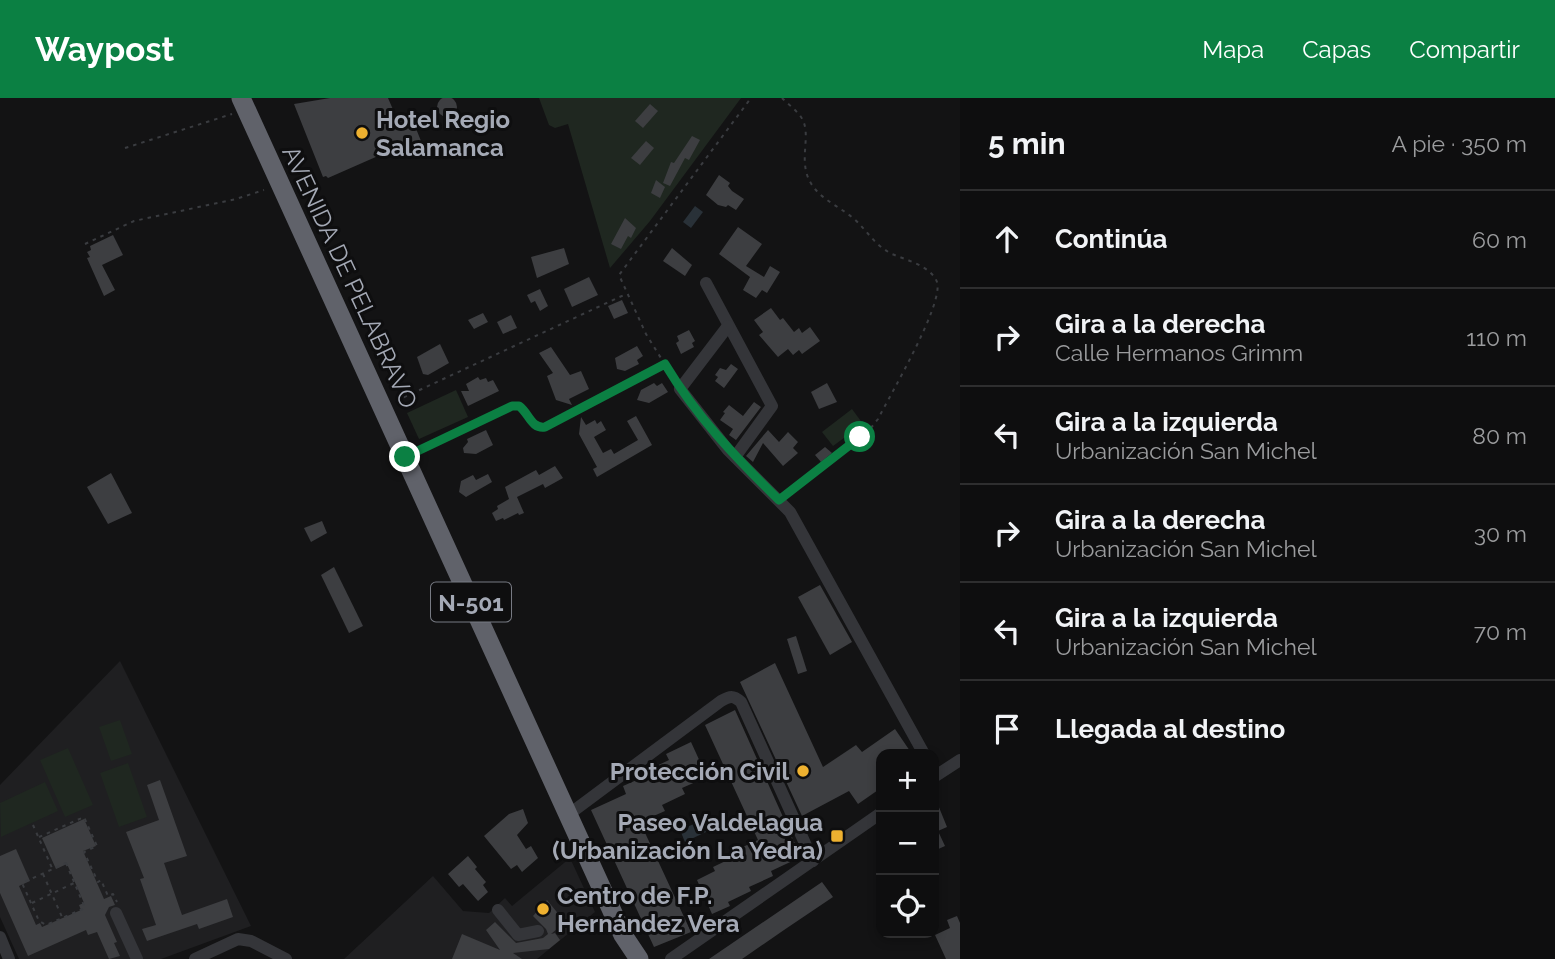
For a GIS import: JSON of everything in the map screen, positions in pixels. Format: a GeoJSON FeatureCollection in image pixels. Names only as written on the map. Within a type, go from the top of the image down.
{"type":"FeatureCollection","features":[{"type":"Feature","properties":{"kind":"highway","name":"AVENIDA DE PELABRAVO"},"geometry":{"type":"LineString","coordinates":[[244,104],[623,935],[639,959]]}},
{"type":"Feature","properties":{"kind":"highway","name":"AVENIDA DE PELABRAVO"},"geometry":{"type":"LineString","coordinates":[[623,935],[628,959]]}},
{"type":"Feature","properties":{"kind":"street"},"geometry":{"type":"LineString","coordinates":[[706,283],[772,406],[735,457]]}},
{"type":"Feature","properties":{"kind":"street"},"geometry":{"type":"LineString","coordinates":[[728,326],[680,389],[735,457],[790,512],[921,749]]}},
{"type":"Feature","properties":{"kind":"street"},"geometry":{"type":"LineString","coordinates":[[568,815],[721,701],[735,696],[741,702],[813,861]]}},
{"type":"Feature","properties":{"kind":"street"},"geometry":{"type":"LineString","coordinates":[[939,773],[960,760]]}},
{"type":"Feature","properties":{"kind":"street"},"geometry":{"type":"LineString","coordinates":[[671,959],[876,817]]}},
{"type":"Feature","properties":{"kind":"street"},"geometry":{"type":"LineString","coordinates":[[498,910],[518,935],[538,931]]}},
{"type":"Feature","properties":{"kind":"street"},"geometry":{"type":"LineString","coordinates":[[116,913],[134,958]]}},
{"type":"Feature","properties":{"kind":"street"},"geometry":{"type":"LineString","coordinates":[[0,937],[9,959]]}},
{"type":"Feature","properties":{"kind":"street"},"geometry":{"type":"LineString","coordinates":[[195,959],[238,939],[251,941],[285,959]]}},
{"type":"Feature","properties":{"kind":"path"},"geometry":{"type":"LineString","coordinates":[[680,389],[646,334],[619,275],[751,98]]}},
{"type":"Feature","properties":{"kind":"path"},"geometry":{"type":"LineString","coordinates":[[779,500],[870,429],[878,419],[922,332],[937,290],[937,283],[928,271],[875,244],[855,219],[817,191],[806,174],[803,155],[804,124],[801,116],[782,98]]}},
{"type":"Feature","properties":{"kind":"path"},"geometry":{"type":"LineString","coordinates":[[125,148],[244,104]]}},
{"type":"Feature","properties":{"kind":"path"},"geometry":{"type":"LineString","coordinates":[[85,244],[134,221],[236,200],[280,183]]}},
{"type":"Feature","properties":{"kind":"path"},"geometry":{"type":"LineString","coordinates":[[382,407],[628,293]]}},
{"type":"Feature","properties":{"kind":"path"},"geometry":{"type":"LineString","coordinates":[[405,457],[512,406],[519,406],[524,410],[539,428],[545,427],[665,364]]}},
{"type":"Feature","properties":{"kind":"path"},"geometry":{"type":"LineString","coordinates":[[38,837],[84,817],[97,846],[84,852],[98,882],[101,880],[108,896],[113,894],[121,911],[116,913]]}},
{"type":"Feature","properties":{"kind":"path"},"geometry":{"type":"LineString","coordinates":[[33,825],[53,869]]}},
{"type":"Feature","properties":{"kind":"path"},"geometry":{"type":"LineString","coordinates":[[66,863],[85,908],[46,925],[39,921],[22,883],[53,869],[66,863]]}},
{"type":"Feature","properties":{"kind":"path"},"geometry":{"type":"LineString","coordinates":[[43,873],[62,918]]}},
{"type":"Feature","properties":{"kind":"path"},"geometry":{"type":"LineString","coordinates":[[31,903],[74,883]]}},
{"type":"Feature","properties":{"kind":"shaded area"},"geometry":{"type":"Polygon","coordinates":[[[539,98],[741,98],[650,221],[610,268],[568,124],[555,128],[549,125],[539,98]]]}},
{"type":"Feature","properties":{"kind":"shaded area"},"geometry":{"type":"Polygon","coordinates":[[[695,206],[703,212],[691,228],[683,222],[695,206]]]}},
{"type":"Feature","properties":{"kind":"shaded area"},"geometry":{"type":"Polygon","coordinates":[[[456,390],[468,417],[419,439],[407,413],[456,390]]]}},
{"type":"Feature","properties":{"kind":"shaded area"},"geometry":{"type":"Polygon","coordinates":[[[852,409],[863,424],[833,446],[822,432],[852,409]]]}},
{"type":"Feature","properties":{"kind":"shaded area"},"geometry":{"type":"Polygon","coordinates":[[[120,661],[251,926],[161,959],[19,959],[0,917],[0,785],[120,661]]]}},
{"type":"Feature","properties":{"kind":"shaded area"},"geometry":{"type":"Polygon","coordinates":[[[120,720],[132,754],[111,761],[99,727],[120,720]]]}},
{"type":"Feature","properties":{"kind":"shaded area"},"geometry":{"type":"Polygon","coordinates":[[[68,748],[93,805],[65,817],[40,760],[68,748]]]}},
{"type":"Feature","properties":{"kind":"shaded area"},"geometry":{"type":"Polygon","coordinates":[[[128,763],[147,817],[119,827],[100,773],[128,763]]]}},
{"type":"Feature","properties":{"kind":"shaded area"},"geometry":{"type":"Polygon","coordinates":[[[45,782],[58,811],[1,837],[0,803],[45,782]]]}},
{"type":"Feature","properties":{"kind":"shaded area"},"geometry":{"type":"Polygon","coordinates":[[[703,820],[708,831],[685,842],[680,830],[703,820]]]}},
{"type":"Feature","properties":{"kind":"shaded area","name":"Centro de F.P. Hernández Vera"},"geometry":{"type":"Polygon","coordinates":[[[570,858],[595,912],[537,959],[344,959],[433,876],[463,911],[489,913],[505,898],[512,906],[570,858]]]}},
{"type":"Feature","properties":{"kind":"building"},"geometry":{"type":"Polygon","coordinates":[[[443,97],[451,97],[457,107],[451,117],[443,117],[437,111],[437,103],[443,97]]]}},
{"type":"Feature","properties":{"kind":"building","name":"Hotel Regio Salamanca"},"geometry":{"type":"Polygon","coordinates":[[[330,98],[388,98],[398,121],[411,116],[423,146],[407,153],[403,145],[328,178],[323,177],[294,104],[330,98]]]}},
{"type":"Feature","properties":{"kind":"building"},"geometry":{"type":"Polygon","coordinates":[[[650,104],[658,111],[643,128],[635,121],[650,104]]]}},
{"type":"Feature","properties":{"kind":"building"},"geometry":{"type":"Polygon","coordinates":[[[692,136],[700,140],[689,160],[685,158],[670,186],[663,183],[671,162],[674,163],[692,136]]]}},
{"type":"Feature","properties":{"kind":"building"},"geometry":{"type":"Polygon","coordinates":[[[646,141],[654,148],[640,165],[631,158],[646,141]]]}},
{"type":"Feature","properties":{"kind":"building"},"geometry":{"type":"Polygon","coordinates":[[[719,175],[730,183],[728,186],[732,191],[744,199],[736,210],[728,205],[718,205],[706,195],[719,175]]]}},
{"type":"Feature","properties":{"kind":"building"},"geometry":{"type":"Polygon","coordinates":[[[656,180],[665,187],[660,198],[651,193],[656,180]]]}},
{"type":"Feature","properties":{"kind":"building"},"geometry":{"type":"Polygon","coordinates":[[[625,218],[636,228],[621,249],[611,244],[625,218]]]}},
{"type":"Feature","properties":{"kind":"building"},"geometry":{"type":"Polygon","coordinates":[[[738,227],[762,244],[746,266],[764,277],[770,266],[780,272],[767,293],[762,290],[756,298],[743,290],[750,277],[719,254],[738,227]]]}},
{"type":"Feature","properties":{"kind":"building"},"geometry":{"type":"Polygon","coordinates":[[[113,235],[123,255],[102,265],[115,290],[104,296],[87,258],[90,257],[87,252],[91,250],[90,246],[113,235]]]}},
{"type":"Feature","properties":{"kind":"building"},"geometry":{"type":"Polygon","coordinates":[[[564,248],[569,264],[537,278],[531,257],[564,248]]]}},
{"type":"Feature","properties":{"kind":"building"},"geometry":{"type":"Polygon","coordinates":[[[672,248],[692,265],[685,276],[663,261],[672,248]]]}},
{"type":"Feature","properties":{"kind":"building"},"geometry":{"type":"Polygon","coordinates":[[[589,277],[598,295],[572,307],[564,289],[589,277]]]}},
{"type":"Feature","properties":{"kind":"building"},"geometry":{"type":"Polygon","coordinates":[[[540,289],[548,306],[540,311],[535,301],[531,303],[527,295],[540,289]]]}},
{"type":"Feature","properties":{"kind":"building"},"geometry":{"type":"Polygon","coordinates":[[[622,300],[628,313],[614,319],[608,306],[622,300]]]}},
{"type":"Feature","properties":{"kind":"building"},"geometry":{"type":"Polygon","coordinates":[[[771,308],[794,332],[799,328],[802,333],[810,327],[820,341],[802,354],[799,350],[793,355],[788,349],[778,357],[759,335],[763,332],[754,320],[771,308]]]}},
{"type":"Feature","properties":{"kind":"building"},"geometry":{"type":"Polygon","coordinates":[[[483,313],[488,322],[474,329],[468,320],[483,313]]]}},
{"type":"Feature","properties":{"kind":"building"},"geometry":{"type":"Polygon","coordinates":[[[511,315],[517,328],[503,334],[497,322],[511,315]]]}},
{"type":"Feature","properties":{"kind":"building"},"geometry":{"type":"Polygon","coordinates":[[[689,330],[695,341],[692,343],[694,347],[681,354],[676,343],[679,341],[677,336],[689,330]]]}},
{"type":"Feature","properties":{"kind":"building"},"geometry":{"type":"Polygon","coordinates":[[[440,344],[449,363],[428,375],[423,374],[417,357],[440,344]]]}},
{"type":"Feature","properties":{"kind":"building"},"geometry":{"type":"Polygon","coordinates":[[[637,346],[643,356],[637,360],[639,364],[625,371],[617,369],[615,358],[637,346]]]}},
{"type":"Feature","properties":{"kind":"building"},"geometry":{"type":"Polygon","coordinates":[[[551,347],[570,375],[581,371],[589,389],[569,399],[572,405],[556,400],[547,376],[553,373],[539,353],[551,347]]]}},
{"type":"Feature","properties":{"kind":"building"},"geometry":{"type":"Polygon","coordinates":[[[731,364],[738,369],[724,388],[715,381],[718,377],[715,375],[720,368],[726,370],[731,364]]]}},
{"type":"Feature","properties":{"kind":"building"},"geometry":{"type":"Polygon","coordinates":[[[478,377],[480,380],[486,378],[488,382],[493,380],[499,391],[468,406],[461,391],[469,391],[466,384],[478,377]]]}},
{"type":"Feature","properties":{"kind":"building"},"geometry":{"type":"Polygon","coordinates":[[[654,383],[657,386],[662,383],[668,392],[649,403],[637,400],[641,390],[654,383]]]}},
{"type":"Feature","properties":{"kind":"building"},"geometry":{"type":"Polygon","coordinates":[[[827,383],[837,402],[819,409],[811,392],[827,383]]]}},
{"type":"Feature","properties":{"kind":"building"},"geometry":{"type":"Polygon","coordinates":[[[754,402],[761,407],[736,440],[729,435],[733,429],[720,420],[725,413],[723,412],[729,405],[743,416],[754,402]]]}},
{"type":"Feature","properties":{"kind":"building"},"geometry":{"type":"Polygon","coordinates":[[[636,416],[652,445],[597,477],[593,469],[597,467],[579,434],[581,417],[586,425],[595,420],[597,424],[601,421],[606,430],[594,437],[603,453],[611,449],[614,454],[638,440],[627,421],[636,416]]]}},
{"type":"Feature","properties":{"kind":"building"},"geometry":{"type":"Polygon","coordinates":[[[486,430],[493,445],[476,454],[464,453],[467,439],[486,430]]]}},
{"type":"Feature","properties":{"kind":"building"},"geometry":{"type":"Polygon","coordinates":[[[768,430],[779,442],[788,432],[798,442],[793,448],[798,453],[783,466],[763,443],[753,462],[746,456],[768,430]]]}},
{"type":"Feature","properties":{"kind":"building"},"geometry":{"type":"Polygon","coordinates":[[[825,447],[832,453],[821,462],[815,455],[825,447]]]}},
{"type":"Feature","properties":{"kind":"building"},"geometry":{"type":"Polygon","coordinates":[[[555,466],[563,478],[545,488],[543,484],[517,497],[524,513],[496,521],[492,513],[498,509],[497,506],[509,499],[505,487],[536,470],[539,475],[555,466]]]}},
{"type":"Feature","properties":{"kind":"building"},"geometry":{"type":"Polygon","coordinates":[[[111,473],[132,513],[108,524],[87,487],[111,473]]]}},
{"type":"Feature","properties":{"kind":"building"},"geometry":{"type":"Polygon","coordinates":[[[488,474],[492,482],[466,497],[459,492],[461,481],[473,475],[476,480],[488,474]]]}},
{"type":"Feature","properties":{"kind":"building"},"geometry":{"type":"Polygon","coordinates":[[[322,521],[327,533],[311,542],[304,528],[322,521]]]}},
{"type":"Feature","properties":{"kind":"building"},"geometry":{"type":"Polygon","coordinates":[[[334,567],[363,626],[349,633],[321,575],[334,567]]]}},
{"type":"Feature","properties":{"kind":"building"},"geometry":{"type":"Polygon","coordinates":[[[820,585],[852,642],[830,655],[798,597],[820,585]]]}},
{"type":"Feature","properties":{"kind":"building"},"geometry":{"type":"Polygon","coordinates":[[[796,636],[807,671],[798,674],[787,639],[796,636]]]}},
{"type":"Feature","properties":{"kind":"building"},"geometry":{"type":"Polygon","coordinates":[[[775,663],[823,767],[856,745],[862,752],[895,729],[909,749],[876,749],[876,791],[858,804],[849,791],[802,816],[740,682],[775,663]]]}},
{"type":"Feature","properties":{"kind":"building"},"geometry":{"type":"Polygon","coordinates":[[[735,710],[801,857],[771,871],[773,876],[749,887],[751,891],[728,902],[730,906],[712,914],[697,880],[715,871],[713,867],[736,856],[734,851],[758,840],[705,725],[735,710]]]}},
{"type":"Feature","properties":{"kind":"building"},"geometry":{"type":"Polygon","coordinates":[[[691,742],[707,777],[682,788],[685,794],[662,805],[665,811],[640,822],[691,932],[654,947],[591,810],[626,794],[623,786],[648,775],[646,771],[669,760],[666,754],[691,742]]]}},
{"type":"Feature","properties":{"kind":"building"},"geometry":{"type":"Polygon","coordinates":[[[160,780],[187,856],[164,863],[182,915],[227,899],[233,917],[199,929],[197,924],[147,941],[142,929],[156,925],[140,879],[144,878],[126,832],[159,820],[147,785],[160,780]]]}},
{"type":"Feature","properties":{"kind":"building"},"geometry":{"type":"Polygon","coordinates":[[[939,807],[947,827],[939,831],[939,807]]]}},
{"type":"Feature","properties":{"kind":"building"},"geometry":{"type":"Polygon","coordinates":[[[523,809],[528,823],[517,835],[526,849],[531,846],[538,858],[522,872],[517,865],[511,869],[484,836],[509,814],[523,809]]]}},
{"type":"Feature","properties":{"kind":"building"},"geometry":{"type":"Polygon","coordinates":[[[84,819],[96,846],[83,851],[104,899],[111,896],[115,905],[109,907],[105,915],[120,956],[109,959],[97,932],[88,935],[86,930],[28,956],[0,893],[0,856],[16,849],[30,881],[19,886],[36,925],[40,923],[42,927],[81,910],[79,905],[84,903],[67,864],[56,869],[42,838],[84,819]]]}},
{"type":"Feature","properties":{"kind":"building"},"geometry":{"type":"Polygon","coordinates":[[[939,833],[945,846],[939,849],[939,833]]]}},
{"type":"Feature","properties":{"kind":"building"},"geometry":{"type":"Polygon","coordinates":[[[468,856],[486,882],[483,885],[488,892],[478,901],[463,884],[459,887],[448,874],[468,856]]]}},
{"type":"Feature","properties":{"kind":"building"},"geometry":{"type":"Polygon","coordinates":[[[822,882],[833,897],[742,959],[709,959],[822,882]]]}},
{"type":"Feature","properties":{"kind":"building"},"geometry":{"type":"Polygon","coordinates":[[[547,900],[565,922],[551,934],[555,933],[560,940],[549,949],[513,953],[522,959],[452,959],[462,934],[500,950],[486,930],[495,922],[516,943],[543,938],[548,934],[546,929],[533,916],[547,900]]]}},
{"type":"Feature","properties":{"kind":"building"},"geometry":{"type":"Polygon","coordinates":[[[957,916],[960,923],[960,959],[946,959],[936,938],[939,938],[939,933],[950,928],[947,920],[957,916]]]}},
{"type":"Feature","properties":{"kind":"place","name":"Hotel Regio Salamanca"},"geometry":{"type":"Point","coordinates":[362,133]}},
{"type":"Feature","properties":{"kind":"place","name":"Protección Civil"},"geometry":{"type":"Point","coordinates":[803,771]}},
{"type":"Feature","properties":{"kind":"place","name":"Paseo Valdelagua (Urbanización La Yedra)"},"geometry":{"type":"Point","coordinates":[837,836]}},
{"type":"Feature","properties":{"kind":"place","name":"Centro de F.P. Hernández Vera"},"geometry":{"type":"Point","coordinates":[543,909]}},
{"type":"Feature","properties":{"kind":"route"},"geometry":{"type":"LineString","coordinates":[[405,457],[512,406],[519,406],[524,410],[539,428],[545,427],[665,364],[705,423],[728,450],[779,500],[860,437]]}}]}
